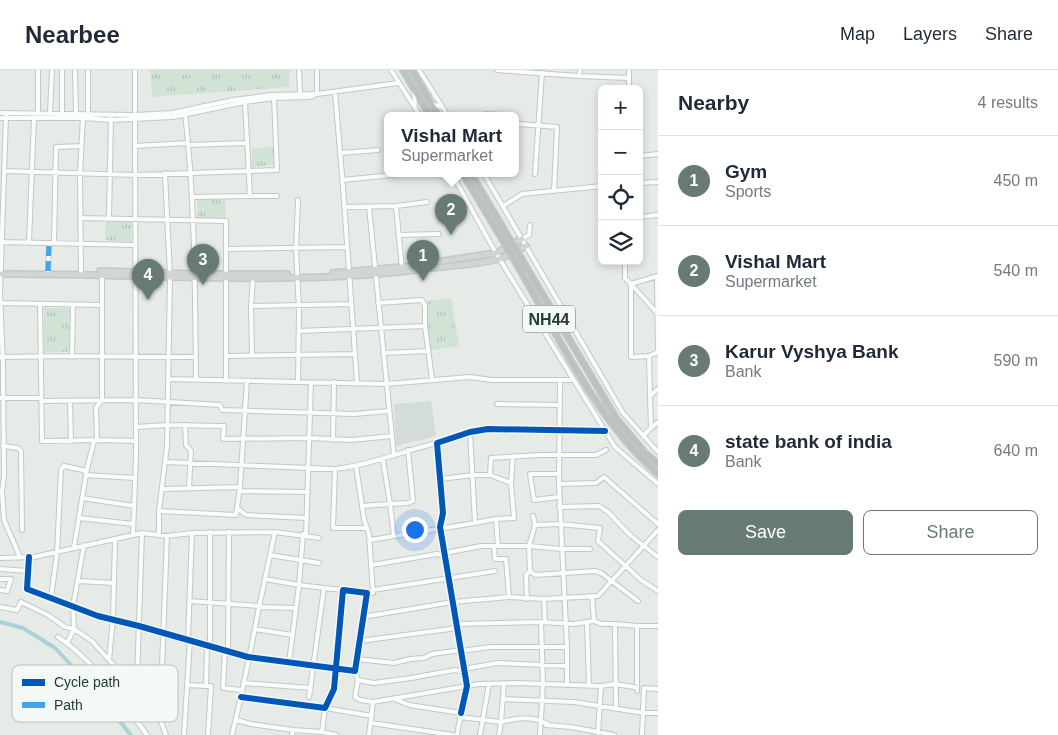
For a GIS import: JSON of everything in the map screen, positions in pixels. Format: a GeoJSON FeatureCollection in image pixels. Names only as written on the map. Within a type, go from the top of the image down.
{"type":"FeatureCollection","features":[{"type":"Feature","properties":{"kind":"highway"},"geometry":{"type":"LineString","coordinates":[[403,70],[428,112]]}},
{"type":"Feature","properties":{"kind":"highway"},"geometry":{"type":"LineString","coordinates":[[412,70],[436,112]]}},
{"type":"Feature","properties":{"kind":"highway","name":"NH44"},"geometry":{"type":"LineString","coordinates":[[465,177],[509,243]]}},
{"type":"Feature","properties":{"kind":"highway","name":"NH44"},"geometry":{"type":"LineString","coordinates":[[473,177],[584,383],[617,431],[640,459],[658,474]]}},
{"type":"Feature","properties":{"kind":"highway","name":"NH44"},"geometry":{"type":"LineString","coordinates":[[515,255],[616,418],[645,453],[658,464]]}},
{"type":"Feature","properties":{"kind":"main road"},"geometry":{"type":"LineString","coordinates":[[402,270],[496,253],[522,239]]}},
{"type":"Feature","properties":{"kind":"main road"},"geometry":{"type":"LineString","coordinates":[[0,272],[81,272],[195,276],[349,274],[500,259],[526,246]]}},
{"type":"Feature","properties":{"kind":"main road"},"geometry":{"type":"LineString","coordinates":[[0,272],[48,270],[136,274]]}},
{"type":"Feature","properties":{"kind":"main road"},"geometry":{"type":"LineString","coordinates":[[227,276],[254,278],[298,275]]}},
{"type":"Feature","properties":{"kind":"street"},"geometry":{"type":"LineString","coordinates":[[38,70],[38,114]]}},
{"type":"Feature","properties":{"kind":"street"},"geometry":{"type":"LineString","coordinates":[[50,114],[52,70]]}},
{"type":"Feature","properties":{"kind":"street"},"geometry":{"type":"LineString","coordinates":[[62,70],[62,116]]}},
{"type":"Feature","properties":{"kind":"street"},"geometry":{"type":"LineString","coordinates":[[75,70],[76,114]]}},
{"type":"Feature","properties":{"kind":"street"},"geometry":{"type":"LineString","coordinates":[[81,272],[80,174],[88,70]]}},
{"type":"Feature","properties":{"kind":"street"},"geometry":{"type":"LineString","coordinates":[[133,534],[137,355],[135,70]]}},
{"type":"Feature","properties":{"kind":"street"},"geometry":{"type":"LineString","coordinates":[[299,70],[300,94]]}},
{"type":"Feature","properties":{"kind":"street"},"geometry":{"type":"LineString","coordinates":[[317,70],[317,94]]}},
{"type":"Feature","properties":{"kind":"street"},"geometry":{"type":"LineString","coordinates":[[391,70],[418,112]]}},
{"type":"Feature","properties":{"kind":"street"},"geometry":{"type":"LineString","coordinates":[[419,70],[446,112]]}},
{"type":"Feature","properties":{"kind":"street"},"geometry":{"type":"LineString","coordinates":[[497,70],[629,78]]}},
{"type":"Feature","properties":{"kind":"street"},"geometry":{"type":"LineString","coordinates":[[580,70],[580,76]]}},
{"type":"Feature","properties":{"kind":"street"},"geometry":{"type":"LineString","coordinates":[[629,70],[629,85]]}},
{"type":"Feature","properties":{"kind":"street"},"geometry":{"type":"LineString","coordinates":[[535,174],[540,126],[542,73]]}},
{"type":"Feature","properties":{"kind":"street"},"geometry":{"type":"LineString","coordinates":[[0,118],[38,114],[111,118],[135,115],[142,117],[173,117],[185,112],[215,105],[271,95],[317,94],[398,83]]}},
{"type":"Feature","properties":{"kind":"street"},"geometry":{"type":"LineString","coordinates":[[414,89],[415,108]]}},
{"type":"Feature","properties":{"kind":"street"},"geometry":{"type":"LineString","coordinates":[[334,92],[352,304],[356,383]]}},
{"type":"Feature","properties":{"kind":"street"},"geometry":{"type":"LineString","coordinates":[[215,105],[274,98],[310,97],[317,94]]}},
{"type":"Feature","properties":{"kind":"street"},"geometry":{"type":"LineString","coordinates":[[4,171],[135,175],[277,170],[274,98]]}},
{"type":"Feature","properties":{"kind":"street"},"geometry":{"type":"LineString","coordinates":[[245,102],[250,196]]}},
{"type":"Feature","properties":{"kind":"street"},"geometry":{"type":"LineString","coordinates":[[430,103],[443,108]]}},
{"type":"Feature","properties":{"kind":"street"},"geometry":{"type":"LineString","coordinates":[[185,112],[191,172],[196,380]]}},
{"type":"Feature","properties":{"kind":"street"},"geometry":{"type":"LineString","coordinates":[[0,113],[6,116],[34,118],[76,114],[84,116]]}},
{"type":"Feature","properties":{"kind":"street"},"geometry":{"type":"LineString","coordinates":[[6,116],[0,272],[3,446],[1,492],[4,520],[20,557]]}},
{"type":"Feature","properties":{"kind":"street"},"geometry":{"type":"LineString","coordinates":[[29,242],[34,118]]}},
{"type":"Feature","properties":{"kind":"street"},"geometry":{"type":"LineString","coordinates":[[108,218],[111,118]]}},
{"type":"Feature","properties":{"kind":"street"},"geometry":{"type":"LineString","coordinates":[[519,125],[557,127],[554,191]]}},
{"type":"Feature","properties":{"kind":"street"},"geometry":{"type":"LineString","coordinates":[[135,146],[247,142]]}},
{"type":"Feature","properties":{"kind":"street"},"geometry":{"type":"LineString","coordinates":[[48,270],[56,146],[81,146]]}},
{"type":"Feature","properties":{"kind":"street"},"geometry":{"type":"LineString","coordinates":[[340,153],[378,150]]}},
{"type":"Feature","properties":{"kind":"street"},"geometry":{"type":"LineString","coordinates":[[643,156],[658,154]]}},
{"type":"Feature","properties":{"kind":"street"},"geometry":{"type":"LineString","coordinates":[[159,535],[158,511],[168,425],[169,274],[165,173]]}},
{"type":"Feature","properties":{"kind":"street"},"geometry":{"type":"LineString","coordinates":[[342,180],[384,176]]}},
{"type":"Feature","properties":{"kind":"street"},"geometry":{"type":"LineString","coordinates":[[454,177],[496,253],[615,447],[658,484]]}},
{"type":"Feature","properties":{"kind":"street"},"geometry":{"type":"LineString","coordinates":[[486,177],[623,413],[658,452]]}},
{"type":"Feature","properties":{"kind":"street"},"geometry":{"type":"LineString","coordinates":[[643,183],[658,182]]}},
{"type":"Feature","properties":{"kind":"street"},"geometry":{"type":"LineString","coordinates":[[503,206],[522,194],[598,186]]}},
{"type":"Feature","properties":{"kind":"street"},"geometry":{"type":"LineString","coordinates":[[192,197],[277,196]]}},
{"type":"Feature","properties":{"kind":"street"},"geometry":{"type":"LineString","coordinates":[[298,200],[296,249],[299,306],[298,382]]}},
{"type":"Feature","properties":{"kind":"street"},"geometry":{"type":"LineString","coordinates":[[344,207],[396,206],[427,202]]}},
{"type":"Feature","properties":{"kind":"street"},"geometry":{"type":"LineString","coordinates":[[396,206],[402,270]]}},
{"type":"Feature","properties":{"kind":"street"},"geometry":{"type":"LineString","coordinates":[[370,207],[380,327],[394,456]]}},
{"type":"Feature","properties":{"kind":"street"},"geometry":{"type":"LineString","coordinates":[[643,217],[658,215]]}},
{"type":"Feature","properties":{"kind":"street"},"geometry":{"type":"LineString","coordinates":[[80,218],[226,221],[226,380]]}},
{"type":"Feature","properties":{"kind":"street"},"geometry":{"type":"LineString","coordinates":[[522,239],[529,235],[530,225]]}},
{"type":"Feature","properties":{"kind":"street"},"geometry":{"type":"LineString","coordinates":[[398,236],[439,234]]}},
{"type":"Feature","properties":{"kind":"street"},"geometry":{"type":"LineString","coordinates":[[1,242],[136,245]]}},
{"type":"Feature","properties":{"kind":"street"},"geometry":{"type":"LineString","coordinates":[[226,249],[347,247]]}},
{"type":"Feature","properties":{"kind":"street"},"geometry":{"type":"LineString","coordinates":[[625,265],[625,278],[658,313]]}},
{"type":"Feature","properties":{"kind":"street"},"geometry":{"type":"LineString","coordinates":[[74,548],[86,473],[95,440],[96,408],[102,400],[102,274]]}},
{"type":"Feature","properties":{"kind":"street"},"geometry":{"type":"LineString","coordinates":[[657,276],[658,352],[649,356],[631,357],[631,284],[657,276]]}},
{"type":"Feature","properties":{"kind":"street"},"geometry":{"type":"LineString","coordinates":[[252,356],[251,306],[254,278]]}},
{"type":"Feature","properties":{"kind":"street"},"geometry":{"type":"LineString","coordinates":[[378,303],[422,300],[425,306],[425,326],[432,379]]}},
{"type":"Feature","properties":{"kind":"street"},"geometry":{"type":"LineString","coordinates":[[0,303],[102,305]]}},
{"type":"Feature","properties":{"kind":"street"},"geometry":{"type":"LineString","coordinates":[[251,306],[352,304]]}},
{"type":"Feature","properties":{"kind":"street"},"geometry":{"type":"LineString","coordinates":[[40,305],[42,442],[136,441]]}},
{"type":"Feature","properties":{"kind":"street"},"geometry":{"type":"LineString","coordinates":[[72,356],[73,305]]}},
{"type":"Feature","properties":{"kind":"street"},"geometry":{"type":"LineString","coordinates":[[299,331],[425,326]]}},
{"type":"Feature","properties":{"kind":"street"},"geometry":{"type":"LineString","coordinates":[[383,353],[428,351]]}},
{"type":"Feature","properties":{"kind":"street"},"geometry":{"type":"LineString","coordinates":[[226,356],[355,354]]}},
{"type":"Feature","properties":{"kind":"street"},"geometry":{"type":"LineString","coordinates":[[1,357],[137,355],[196,357]]}},
{"type":"Feature","properties":{"kind":"street"},"geometry":{"type":"LineString","coordinates":[[649,356],[650,428]]}},
{"type":"Feature","properties":{"kind":"street"},"geometry":{"type":"LineString","coordinates":[[168,379],[386,384],[470,377],[492,380],[574,380]]}},
{"type":"Feature","properties":{"kind":"street"},"geometry":{"type":"LineString","coordinates":[[560,380],[558,474],[564,572],[567,685]]}},
{"type":"Feature","properties":{"kind":"street"},"geometry":{"type":"LineString","coordinates":[[158,511],[236,515],[244,439],[246,381]]}},
{"type":"Feature","properties":{"kind":"street"},"geometry":{"type":"LineString","coordinates":[[333,440],[334,382]]}},
{"type":"Feature","properties":{"kind":"street"},"geometry":{"type":"LineString","coordinates":[[289,663],[307,518],[311,383]]}},
{"type":"Feature","properties":{"kind":"street"},"geometry":{"type":"LineString","coordinates":[[650,396],[658,389]]}},
{"type":"Feature","properties":{"kind":"street"},"geometry":{"type":"LineString","coordinates":[[1,398],[70,401],[136,400],[220,404],[222,410],[245,412],[354,414],[389,411]]}},
{"type":"Feature","properties":{"kind":"street"},"geometry":{"type":"LineString","coordinates":[[70,401],[71,441]]}},
{"type":"Feature","properties":{"kind":"street"},"geometry":{"type":"LineString","coordinates":[[497,404],[560,405]]}},
{"type":"Feature","properties":{"kind":"street"},"geometry":{"type":"LineString","coordinates":[[643,436],[658,422]]}},
{"type":"Feature","properties":{"kind":"street"},"geometry":{"type":"LineString","coordinates":[[136,427],[168,425],[224,426],[223,439],[310,438],[351,440],[392,436]]}},
{"type":"Feature","properties":{"kind":"street"},"geometry":{"type":"LineString","coordinates":[[185,425],[186,445],[191,451],[189,488]]}},
{"type":"Feature","properties":{"kind":"street"},"geometry":{"type":"LineString","coordinates":[[165,462],[335,469],[384,460],[408,450],[488,428],[605,431]]}},
{"type":"Feature","properties":{"kind":"street"},"geometry":{"type":"LineString","coordinates":[[470,432],[475,523]]}},
{"type":"Feature","properties":{"kind":"street"},"geometry":{"type":"LineString","coordinates":[[371,723],[455,735],[461,715],[467,686],[441,530],[443,513],[437,443]]}},
{"type":"Feature","properties":{"kind":"street"},"geometry":{"type":"LineString","coordinates":[[3,446],[21,450],[22,530]]}},
{"type":"Feature","properties":{"kind":"street"},"geometry":{"type":"LineString","coordinates":[[362,506],[408,503],[413,501],[408,450]]}},
{"type":"Feature","properties":{"kind":"street"},"geometry":{"type":"LineString","coordinates":[[490,475],[490,458],[513,456],[596,456],[606,450]]}},
{"type":"Feature","properties":{"kind":"street"},"geometry":{"type":"LineString","coordinates":[[370,540],[432,529],[441,530],[496,519],[514,518],[511,483],[513,456]]}},
{"type":"Feature","properties":{"kind":"street"},"geometry":{"type":"LineString","coordinates":[[384,460],[394,536]]}},
{"type":"Feature","properties":{"kind":"street"},"geometry":{"type":"LineString","coordinates":[[51,598],[57,553],[61,469],[64,466],[86,473],[135,478]]}},
{"type":"Feature","properties":{"kind":"street"},"geometry":{"type":"LineString","coordinates":[[356,466],[362,506],[370,540],[373,590]]}},
{"type":"Feature","properties":{"kind":"street"},"geometry":{"type":"LineString","coordinates":[[335,469],[333,528],[367,528]]}},
{"type":"Feature","properties":{"kind":"street"},"geometry":{"type":"LineString","coordinates":[[558,474],[530,474],[534,500],[559,497]]}},
{"type":"Feature","properties":{"kind":"street"},"geometry":{"type":"LineString","coordinates":[[440,479],[490,475],[511,483]]}},
{"type":"Feature","properties":{"kind":"street"},"geometry":{"type":"LineString","coordinates":[[559,484],[596,484],[604,477],[658,524]]}},
{"type":"Feature","properties":{"kind":"street"},"geometry":{"type":"LineString","coordinates":[[162,489],[240,489],[308,492]]}},
{"type":"Feature","properties":{"kind":"street"},"geometry":{"type":"LineString","coordinates":[[82,498],[134,506]]}},
{"type":"Feature","properties":{"kind":"street"},"geometry":{"type":"LineString","coordinates":[[560,507],[599,506],[658,557]]}},
{"type":"Feature","properties":{"kind":"street"},"geometry":{"type":"LineString","coordinates":[[237,508],[246,515],[307,518]]}},
{"type":"Feature","properties":{"kind":"street"},"geometry":{"type":"LineString","coordinates":[[527,599],[526,575],[530,571],[529,546],[535,525],[533,516]]}},
{"type":"Feature","properties":{"kind":"street"},"geometry":{"type":"LineString","coordinates":[[79,518],[133,524]]}},
{"type":"Feature","properties":{"kind":"street"},"geometry":{"type":"LineString","coordinates":[[496,519],[495,559],[506,559],[509,597]]}},
{"type":"Feature","properties":{"kind":"street"},"geometry":{"type":"LineString","coordinates":[[535,525],[560,524],[600,528],[598,541],[641,580],[658,591]]}},
{"type":"Feature","properties":{"kind":"street"},"geometry":{"type":"LineString","coordinates":[[363,617],[453,602],[509,597],[544,599],[565,596],[598,596],[658,530]]}},
{"type":"Feature","properties":{"kind":"street"},"geometry":{"type":"LineString","coordinates":[[0,558],[57,553],[133,534],[167,536],[210,532],[275,532],[319,538]]}},
{"type":"Feature","properties":{"kind":"street"},"geometry":{"type":"LineString","coordinates":[[208,735],[210,532]]}},
{"type":"Feature","properties":{"kind":"street"},"geometry":{"type":"LineString","coordinates":[[223,688],[228,604],[229,532]]}},
{"type":"Feature","properties":{"kind":"street"},"geometry":{"type":"LineString","coordinates":[[232,735],[275,532]]}},
{"type":"Feature","properties":{"kind":"street"},"geometry":{"type":"LineString","coordinates":[[184,735],[192,533]]}},
{"type":"Feature","properties":{"kind":"street"},"geometry":{"type":"LineString","coordinates":[[138,665],[142,534]]}},
{"type":"Feature","properties":{"kind":"street"},"geometry":{"type":"LineString","coordinates":[[162,665],[167,536]]}},
{"type":"Feature","properties":{"kind":"street"},"geometry":{"type":"LineString","coordinates":[[109,660],[113,619],[115,540]]}},
{"type":"Feature","properties":{"kind":"street"},"geometry":{"type":"LineString","coordinates":[[68,643],[74,629],[73,606],[84,545]]}},
{"type":"Feature","properties":{"kind":"street"},"geometry":{"type":"LineString","coordinates":[[372,565],[445,554],[481,546],[590,549]]}},
{"type":"Feature","properties":{"kind":"street"},"geometry":{"type":"LineString","coordinates":[[270,556],[319,563]]}},
{"type":"Feature","properties":{"kind":"street"},"geometry":{"type":"LineString","coordinates":[[28,557],[26,589],[98,616],[248,657],[355,671]]}},
{"type":"Feature","properties":{"kind":"street"},"geometry":{"type":"LineString","coordinates":[[0,569],[28,571]]}},
{"type":"Feature","properties":{"kind":"street"},"geometry":{"type":"LineString","coordinates":[[530,571],[535,575],[595,570],[638,601]]}},
{"type":"Feature","properties":{"kind":"street"},"geometry":{"type":"LineString","coordinates":[[265,579],[298,585],[373,593],[373,590],[495,571]]}},
{"type":"Feature","properties":{"kind":"street"},"geometry":{"type":"LineString","coordinates":[[0,579],[11,579],[7,591],[0,590]]}},
{"type":"Feature","properties":{"kind":"street"},"geometry":{"type":"LineString","coordinates":[[78,581],[114,583]]}},
{"type":"Feature","properties":{"kind":"street"},"geometry":{"type":"LineString","coordinates":[[310,697],[324,588]]}},
{"type":"Feature","properties":{"kind":"street"},"geometry":{"type":"LineString","coordinates":[[322,732],[326,708],[334,689],[343,590]]}},
{"type":"Feature","properties":{"kind":"street"},"geometry":{"type":"LineString","coordinates":[[367,593],[355,671],[358,680],[355,697],[373,702],[489,684],[601,686],[616,684],[636,688],[658,689]]}},
{"type":"Feature","properties":{"kind":"street"},"geometry":{"type":"LineString","coordinates":[[592,596],[594,621]]}},
{"type":"Feature","properties":{"kind":"street"},"geometry":{"type":"LineString","coordinates":[[540,735],[542,723],[541,647],[544,599]]}},
{"type":"Feature","properties":{"kind":"street"},"geometry":{"type":"LineString","coordinates":[[190,601],[296,608]]}},
{"type":"Feature","properties":{"kind":"street"},"geometry":{"type":"LineString","coordinates":[[0,607],[17,610],[21,602],[23,602],[48,615],[65,627],[74,629],[92,641],[114,665]]}},
{"type":"Feature","properties":{"kind":"street"},"geometry":{"type":"LineString","coordinates":[[360,640],[457,626],[543,622],[587,623],[594,621],[602,624],[658,626]]}},
{"type":"Feature","properties":{"kind":"street"},"geometry":{"type":"LineString","coordinates":[[587,623],[589,685]]}},
{"type":"Feature","properties":{"kind":"street"},"geometry":{"type":"LineString","coordinates":[[615,624],[616,709]]}},
{"type":"Feature","properties":{"kind":"street"},"geometry":{"type":"LineString","coordinates":[[636,688],[637,626]]}},
{"type":"Feature","properties":{"kind":"street"},"geometry":{"type":"LineString","coordinates":[[255,629],[292,635]]}},
{"type":"Feature","properties":{"kind":"street"},"geometry":{"type":"LineString","coordinates":[[58,637],[68,643],[90,665]]}},
{"type":"Feature","properties":{"kind":"street"},"geometry":{"type":"LineString","coordinates":[[357,659],[394,663],[424,658],[432,654],[490,647],[567,647]]}},
{"type":"Feature","properties":{"kind":"street"},"geometry":{"type":"LineString","coordinates":[[358,680],[374,683],[455,670],[464,671],[497,663],[567,666]]}},
{"type":"Feature","properties":{"kind":"street"},"geometry":{"type":"LineString","coordinates":[[243,683],[311,688]]}},
{"type":"Feature","properties":{"kind":"street"},"geometry":{"type":"LineString","coordinates":[[480,735],[489,684]]}},
{"type":"Feature","properties":{"kind":"street"},"geometry":{"type":"LineString","coordinates":[[499,735],[504,684]]}},
{"type":"Feature","properties":{"kind":"street"},"geometry":{"type":"LineString","coordinates":[[187,685],[242,690]]}},
{"type":"Feature","properties":{"kind":"street"},"geometry":{"type":"LineString","coordinates":[[598,734],[601,686]]}},
{"type":"Feature","properties":{"kind":"street"},"geometry":{"type":"LineString","coordinates":[[642,735],[644,688]]}},
{"type":"Feature","properties":{"kind":"street"},"geometry":{"type":"LineString","coordinates":[[241,697],[372,716]]}},
{"type":"Feature","properties":{"kind":"street"},"geometry":{"type":"LineString","coordinates":[[395,699],[409,705],[483,720],[501,722],[518,718],[548,725],[571,727],[598,734],[614,735]]}},
{"type":"Feature","properties":{"kind":"street"},"geometry":{"type":"LineString","coordinates":[[503,699],[574,702],[644,713],[658,713]]}},
{"type":"Feature","properties":{"kind":"street"},"geometry":{"type":"LineString","coordinates":[[369,735],[373,702]]}},
{"type":"Feature","properties":{"kind":"street"},"geometry":{"type":"LineString","coordinates":[[236,720],[251,724],[336,735]]}},
{"type":"Feature","properties":{"kind":"street"},"geometry":{"type":"LineString","coordinates":[[138,722],[148,735]]}},
{"type":"Feature","properties":{"kind":"street"},"geometry":{"type":"LineString","coordinates":[[161,722],[166,735]]}},
{"type":"Feature","properties":{"kind":"street"},"geometry":{"type":"LineString","coordinates":[[292,735],[293,730]]}},
{"type":"Feature","properties":{"kind":"shaded area"},"geometry":{"type":"Polygon","coordinates":[[[431,401],[436,436],[396,446],[394,404],[431,401]]]}},
{"type":"Feature","properties":{"kind":"green space"},"geometry":{"type":"Polygon","coordinates":[[[150,70],[290,70],[289,87],[152,97],[150,70]]]}},
{"type":"Feature","properties":{"kind":"green space"},"geometry":{"type":"Polygon","coordinates":[[[274,146],[274,165],[252,167],[252,149],[274,146]]]}},
{"type":"Feature","properties":{"kind":"green space"},"geometry":{"type":"Polygon","coordinates":[[[225,198],[226,218],[198,219],[197,199],[225,198]]]}},
{"type":"Feature","properties":{"kind":"green space"},"geometry":{"type":"Polygon","coordinates":[[[106,222],[132,222],[131,242],[105,240],[106,222]]]}},
{"type":"Feature","properties":{"kind":"green space"},"geometry":{"type":"Polygon","coordinates":[[[451,298],[459,346],[428,351],[427,301],[451,298]]]}},
{"type":"Feature","properties":{"kind":"green space"},"geometry":{"type":"Polygon","coordinates":[[[44,308],[70,308],[69,352],[44,352],[44,308]]]}},
{"type":"Feature","properties":{"kind":"waterway"},"geometry":{"type":"LineString","coordinates":[[0,622],[23,628],[55,648],[71,665]]}},
{"type":"Feature","properties":{"kind":"waterway"},"geometry":{"type":"LineString","coordinates":[[120,722],[131,735]]}},
{"type":"Feature","properties":{"kind":"marked path"},"geometry":{"type":"LineString","coordinates":[[48,271],[49,243]]}},
{"type":"Feature","properties":{"kind":"cycle path"},"geometry":{"type":"LineString","coordinates":[[461,713],[467,686],[440,527],[443,513],[437,443],[470,432],[488,429],[605,431]]}},
{"type":"Feature","properties":{"kind":"cycle path"},"geometry":{"type":"LineString","coordinates":[[29,557],[27,589],[98,616],[248,657],[355,671],[367,593],[343,590],[334,689],[325,708],[241,697]]}},
{"type":"Feature","properties":{"kind":"place","name":"Vishal Mart"},"geometry":{"type":"Point","coordinates":[451,235]}},
{"type":"Feature","properties":{"kind":"place","name":"Gym"},"geometry":{"type":"Point","coordinates":[423,281]}},
{"type":"Feature","properties":{"kind":"place","name":"Karur Vyshya Bank"},"geometry":{"type":"Point","coordinates":[203,285]}},
{"type":"Feature","properties":{"kind":"place","name":"state bank of india"},"geometry":{"type":"Point","coordinates":[148,300]}}]}
